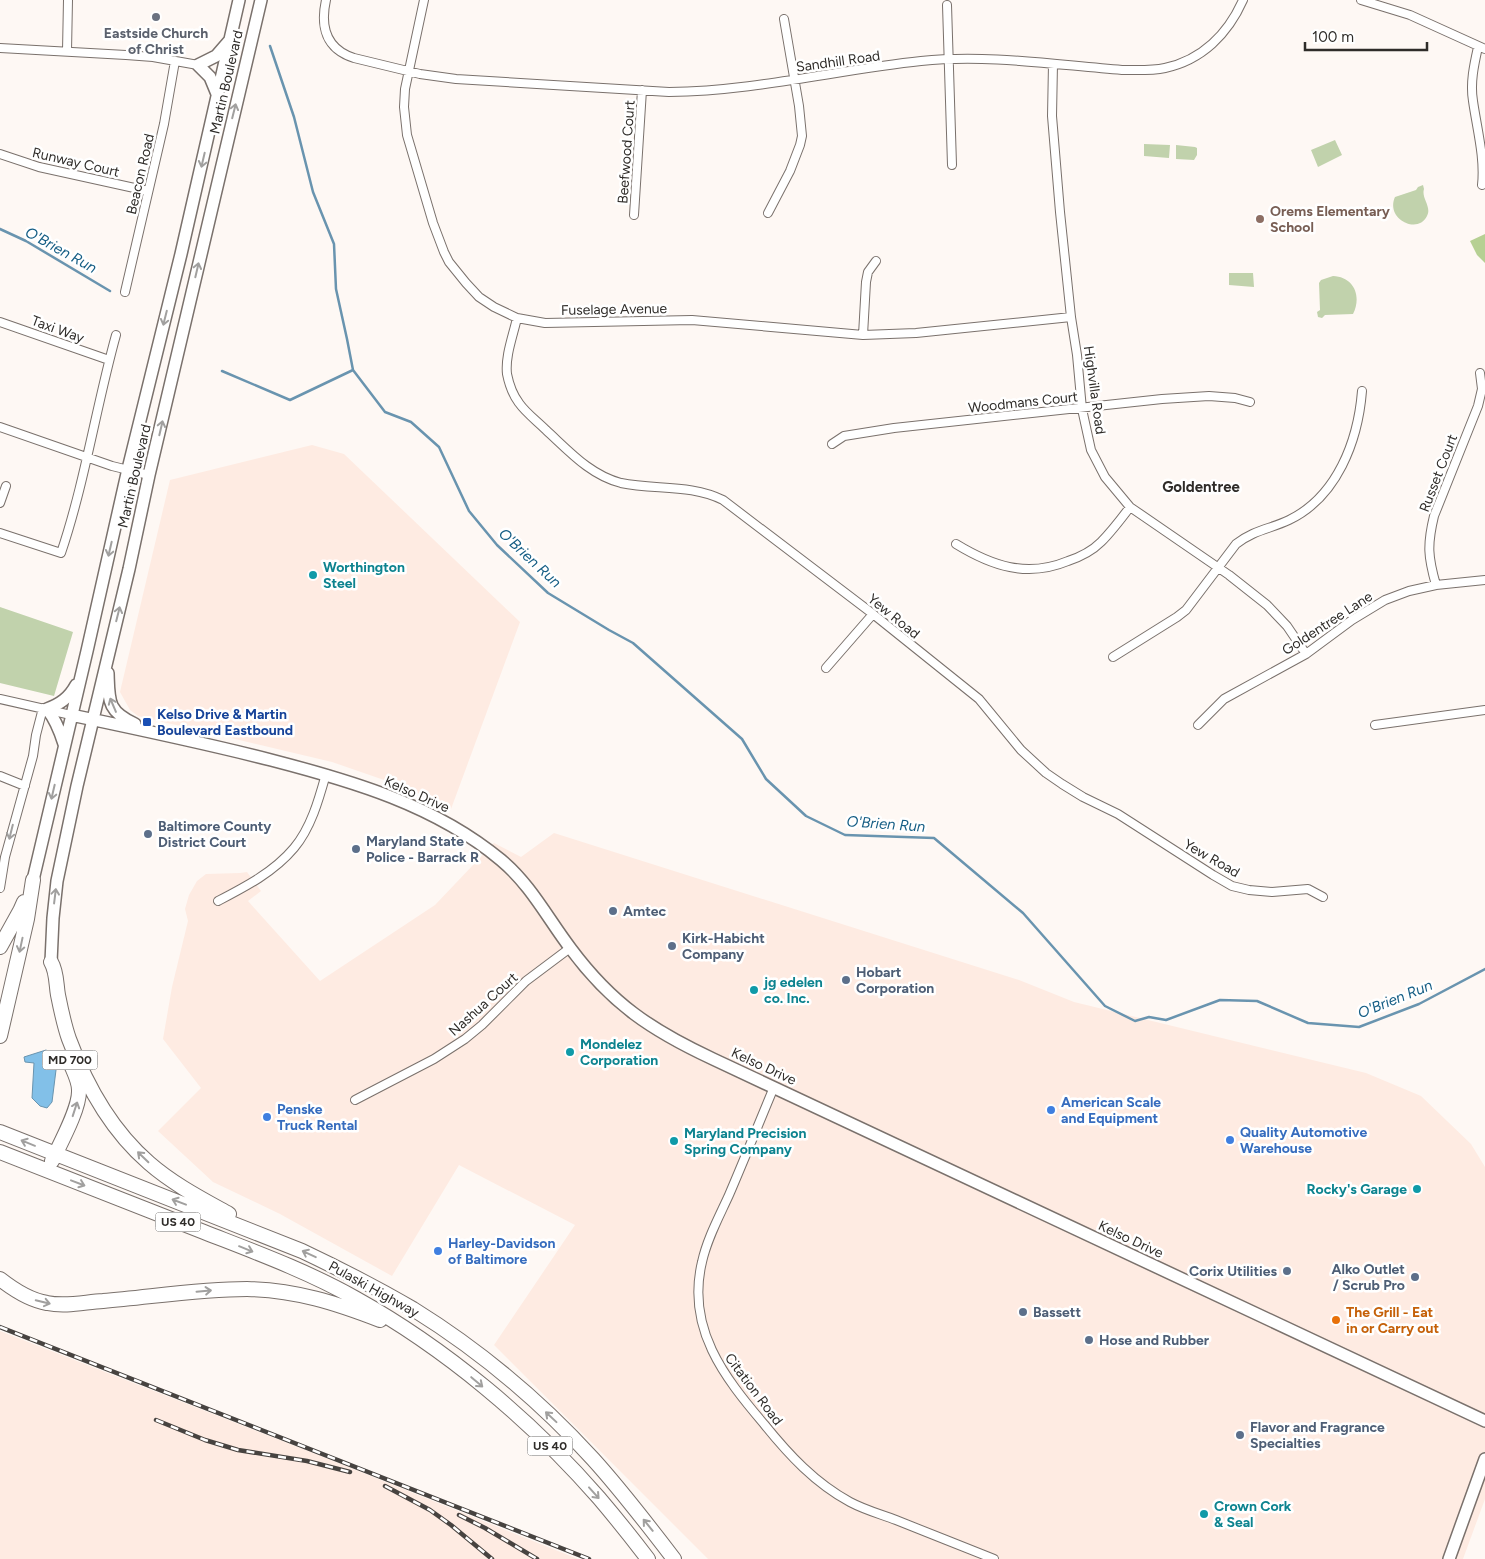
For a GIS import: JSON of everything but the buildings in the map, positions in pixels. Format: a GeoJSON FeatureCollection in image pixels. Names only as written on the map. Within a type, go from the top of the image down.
{"type":"FeatureCollection","features":[{"type":"Feature","properties":{"kind":"highway"},"geometry":{"type":"LineString","coordinates":[[0,947],[20,912],[33,880]]}},
{"type":"Feature","properties":{"kind":"highway"},"geometry":{"type":"LineString","coordinates":[[0,1036],[27,919],[33,880]]}},
{"type":"Feature","properties":{"kind":"highway","name":"MD 700"},"geometry":{"type":"LineString","coordinates":[[51,962],[58,1020],[79,1088],[73,1116],[56,1154]]}},
{"type":"Feature","properties":{"kind":"highway"},"geometry":{"type":"LineString","coordinates":[[51,962],[54,968],[63,1020],[80,1065],[103,1108],[122,1135],[139,1154],[166,1176],[273,1239]]}},
{"type":"Feature","properties":{"kind":"highway","name":"Pulaski Highway"},"geometry":{"type":"LineString","coordinates":[[0,1132],[273,1239],[344,1271],[404,1304],[432,1322],[501,1373],[562,1427],[621,1491],[674,1559]]}},
{"type":"Feature","properties":{"kind":"highway","name":"Pulaski Highway"},"geometry":{"type":"LineString","coordinates":[[0,1152],[302,1272],[354,1297],[418,1336],[479,1384],[546,1442],[599,1498],[647,1558]]}},
{"type":"Feature","properties":{"kind":"highway"},"geometry":{"type":"LineString","coordinates":[[48,1171],[56,1154]]}},
{"type":"Feature","properties":{"kind":"highway"},"geometry":{"type":"LineString","coordinates":[[0,1279],[24,1295],[42,1302],[57,1304],[82,1304],[214,1290],[248,1289],[315,1297],[418,1336],[432,1322]]}},
{"type":"Feature","properties":{"kind":"main road","name":"Martin Boulevard"},"geometry":{"type":"LineString","coordinates":[[33,880],[128,469],[179,263],[239,0]]}},
{"type":"Feature","properties":{"kind":"main road","name":"Martin Boulevard"},"geometry":{"type":"LineString","coordinates":[[51,962],[57,882],[77,786],[261,0]]}},
{"type":"Feature","properties":{"kind":"main road"},"geometry":{"type":"LineString","coordinates":[[218,95],[210,77],[198,65],[216,56],[231,38]]}},
{"type":"Feature","properties":{"kind":"main road"},"geometry":{"type":"LineString","coordinates":[[108,658],[109,694],[113,709],[123,719],[150,731]]}},
{"type":"Feature","properties":{"kind":"main road"},"geometry":{"type":"LineString","coordinates":[[45,709],[63,702],[73,691],[80,678]]}},
{"type":"Feature","properties":{"kind":"main road"},"geometry":{"type":"LineString","coordinates":[[45,709],[54,716],[64,744]]}},
{"type":"Feature","properties":{"kind":"main road","name":"Kelso Drive"},"geometry":{"type":"LineString","coordinates":[[71,715],[195,740],[326,774],[415,806],[488,849],[503,862],[529,889],[570,948],[602,986],[630,1012],[665,1035],[688,1048],[1485,1421]]}},
{"type":"Feature","properties":{"kind":"main road"},"geometry":{"type":"LineString","coordinates":[[1449,1559],[1485,1459]]}},
{"type":"Feature","properties":{"kind":"street"},"geometry":{"type":"LineString","coordinates":[[67,51],[68,0]]}},
{"type":"Feature","properties":{"kind":"street","name":"Sandhill Road"},"geometry":{"type":"LineString","coordinates":[[326,0],[323,12],[324,28],[330,41],[337,50],[346,56],[354,58],[431,76],[456,79],[696,92],[756,86],[923,61],[979,59],[1144,70],[1163,69],[1182,64],[1214,43],[1226,30],[1243,0]]}},
{"type":"Feature","properties":{"kind":"street","name":"Fuselage Avenue"},"geometry":{"type":"LineString","coordinates":[[424,0],[408,71],[404,106],[407,135],[433,223],[444,252],[456,272],[479,297],[494,307],[517,318],[535,322],[692,320],[863,335],[916,333],[1071,317]]}},
{"type":"Feature","properties":{"kind":"street"},"geometry":{"type":"LineString","coordinates":[[1361,0],[1414,16],[1481,48],[1472,76],[1472,99],[1484,158],[1482,185]]}},
{"type":"Feature","properties":{"kind":"street"},"geometry":{"type":"LineString","coordinates":[[947,5],[952,165]]}},
{"type":"Feature","properties":{"kind":"street"},"geometry":{"type":"LineString","coordinates":[[768,213],[790,170],[802,136],[795,80],[784,19]]}},
{"type":"Feature","properties":{"kind":"street"},"geometry":{"type":"LineString","coordinates":[[0,48],[152,57],[198,65]]}},
{"type":"Feature","properties":{"kind":"street","name":"Beacon Road"},"geometry":{"type":"LineString","coordinates":[[125,292],[164,124],[176,61]]}},
{"type":"Feature","properties":{"kind":"street","name":"Highvilla Road"},"geometry":{"type":"LineString","coordinates":[[1053,64],[1052,116],[1054,145],[1082,408],[1091,450],[1099,467],[1130,507],[1267,605],[1287,626],[1306,654]]}},
{"type":"Feature","properties":{"kind":"street","name":"Beefwood Court"},"geometry":{"type":"LineString","coordinates":[[634,215],[642,90]]}},
{"type":"Feature","properties":{"kind":"street","name":"Runway Court"},"geometry":{"type":"LineString","coordinates":[[0,154],[39,167],[148,191]]}},
{"type":"Feature","properties":{"kind":"street"},"geometry":{"type":"LineString","coordinates":[[863,335],[866,282],[868,272],[876,261]]}},
{"type":"Feature","properties":{"kind":"street","name":"Yew Road"},"geometry":{"type":"LineString","coordinates":[[517,318],[506,364],[514,395],[526,411],[588,467],[610,480],[629,484],[691,490],[713,495],[733,508],[873,614],[979,699],[1021,750],[1062,784],[1084,798],[1118,814],[1232,886],[1272,892],[1308,889],[1324,897]]}},
{"type":"Feature","properties":{"kind":"street","name":"Taxi Way"},"geometry":{"type":"LineString","coordinates":[[0,322],[108,360]]}},
{"type":"Feature","properties":{"kind":"street"},"geometry":{"type":"LineString","coordinates":[[0,533],[61,553],[88,456],[108,360],[116,335]]}},
{"type":"Feature","properties":{"kind":"street","name":"Russet Court"},"geometry":{"type":"LineString","coordinates":[[1436,585],[1429,554],[1431,530],[1434,516],[1478,406],[1482,390],[1480,372]]}},
{"type":"Feature","properties":{"kind":"street"},"geometry":{"type":"LineString","coordinates":[[1112,657],[1177,617],[1192,603],[1236,544],[1256,531],[1290,520],[1320,497],[1342,468],[1357,428],[1362,391]]}},
{"type":"Feature","properties":{"kind":"street","name":"Woodmans Court"},"geometry":{"type":"LineString","coordinates":[[832,444],[844,436],[868,431],[1082,408],[1209,396],[1235,398],[1250,402]]}},
{"type":"Feature","properties":{"kind":"street"},"geometry":{"type":"LineString","coordinates":[[0,427],[88,456],[112,466],[149,475]]}},
{"type":"Feature","properties":{"kind":"street"},"geometry":{"type":"LineString","coordinates":[[0,502],[6,486]]}},
{"type":"Feature","properties":{"kind":"street"},"geometry":{"type":"LineString","coordinates":[[956,544],[972,554],[1013,568],[1026,570],[1048,568],[1089,552],[1105,537],[1130,507]]}},
{"type":"Feature","properties":{"kind":"street","name":"Goldentree Lane"},"geometry":{"type":"LineString","coordinates":[[1198,725],[1224,699],[1306,654],[1352,620],[1385,600],[1409,591],[1436,585],[1485,580]]}},
{"type":"Feature","properties":{"kind":"street"},"geometry":{"type":"LineString","coordinates":[[826,668],[873,614]]}},
{"type":"Feature","properties":{"kind":"street"},"geometry":{"type":"LineString","coordinates":[[0,699],[71,715]]}},
{"type":"Feature","properties":{"kind":"street"},"geometry":{"type":"LineString","coordinates":[[0,888],[12,829],[45,709]]}},
{"type":"Feature","properties":{"kind":"street"},"geometry":{"type":"LineString","coordinates":[[1375,725],[1485,710]]}},
{"type":"Feature","properties":{"kind":"street"},"geometry":{"type":"LineString","coordinates":[[218,901],[248,885],[270,870],[295,847],[313,813],[326,774]]}},
{"type":"Feature","properties":{"kind":"street"},"geometry":{"type":"LineString","coordinates":[[0,776],[25,786]]}},
{"type":"Feature","properties":{"kind":"street","name":"Nashua Court"},"geometry":{"type":"LineString","coordinates":[[355,1100],[465,1040],[526,981],[570,948]]}},
{"type":"Feature","properties":{"kind":"street","name":"Citation Road"},"geometry":{"type":"LineString","coordinates":[[774,1087],[712,1233],[702,1262],[699,1308],[703,1326],[717,1362],[743,1399],[792,1457],[831,1491],[864,1509],[994,1559]]}},
{"type":"Feature","properties":{"kind":"shaded area"},"geometry":{"type":"Polygon","coordinates":[[[312,445],[344,454],[520,622],[451,809],[387,781],[332,762],[138,716],[130,710],[120,692],[170,480],[312,445]]]}},
{"type":"Feature","properties":{"kind":"shaded area"},"geometry":{"type":"Polygon","coordinates":[[[554,833],[1019,980],[1074,1002],[1366,1073],[1421,1096],[1471,1144],[1485,1167],[1485,1499],[1463,1559],[708,1559],[494,1345],[575,1225],[459,1165],[392,1276],[280,1214],[213,1182],[158,1131],[201,1088],[163,1039],[172,987],[188,921],[185,909],[189,895],[197,881],[206,874],[247,872],[261,891],[248,901],[320,981],[435,905],[494,843],[521,857],[554,833]]]}},
{"type":"Feature","properties":{"kind":"shaded area"},"geometry":{"type":"Polygon","coordinates":[[[0,1331],[321,1456],[578,1559],[0,1559],[0,1331]]]}},
{"type":"Feature","properties":{"kind":"green space"},"geometry":{"type":"Polygon","coordinates":[[[1335,140],[1342,155],[1318,167],[1311,150],[1335,140]]]}},
{"type":"Feature","properties":{"kind":"green space"},"geometry":{"type":"Polygon","coordinates":[[[1144,144],[1170,145],[1169,158],[1144,156],[1144,144]]]}},
{"type":"Feature","properties":{"kind":"green space"},"geometry":{"type":"Polygon","coordinates":[[[1176,145],[1197,148],[1197,155],[1194,160],[1176,159],[1176,145]]]}},
{"type":"Feature","properties":{"kind":"green space"},"geometry":{"type":"Polygon","coordinates":[[[1423,185],[1428,209],[1427,216],[1423,222],[1417,224],[1404,222],[1398,218],[1395,212],[1393,205],[1395,197],[1416,190],[1423,185]]]}},
{"type":"Feature","properties":{"kind":"green space"},"geometry":{"type":"Polygon","coordinates":[[[1485,234],[1485,263],[1477,255],[1470,241],[1485,234]]]}},
{"type":"Feature","properties":{"kind":"green space"},"geometry":{"type":"Polygon","coordinates":[[[1229,273],[1253,273],[1254,287],[1229,285],[1229,273]]]}},
{"type":"Feature","properties":{"kind":"green space"},"geometry":{"type":"Polygon","coordinates":[[[1333,276],[1340,277],[1351,284],[1356,294],[1356,307],[1353,314],[1318,317],[1317,312],[1320,310],[1319,283],[1321,280],[1333,276]]]}},
{"type":"Feature","properties":{"kind":"green space"},"geometry":{"type":"Polygon","coordinates":[[[0,607],[73,632],[54,696],[0,683],[0,607]]]}},
{"type":"Feature","properties":{"kind":"water"},"geometry":{"type":"Polygon","coordinates":[[[46,1050],[55,1055],[56,1070],[52,1102],[47,1108],[40,1106],[32,1098],[34,1063],[25,1062],[24,1057],[46,1050]]]}},
{"type":"Feature","properties":{"kind":"waterway"},"geometry":{"type":"LineString","coordinates":[[270,46],[294,117],[313,192],[334,244],[336,289],[353,370]]}},
{"type":"Feature","properties":{"kind":"waterway","name":"O'Brien Run"},"geometry":{"type":"LineString","coordinates":[[0,229],[26,241],[110,291]]}},
{"type":"Feature","properties":{"kind":"waterway","name":"O'Brien Run"},"geometry":{"type":"LineString","coordinates":[[222,371],[290,400],[353,370],[385,412],[411,422],[439,447],[469,511],[497,545],[548,593],[633,643],[742,739],[766,779],[806,816],[845,835],[934,838],[1023,913],[1105,1006],[1135,1021],[1149,1017],[1166,1020],[1220,1000],[1257,1001],[1308,1023],[1359,1027],[1419,1004],[1485,969]]}},
{"type":"Feature","properties":{"kind":"railway"},"geometry":{"type":"LineString","coordinates":[[0,1327],[589,1559]]}},
{"type":"Feature","properties":{"kind":"railway"},"geometry":{"type":"LineString","coordinates":[[156,1420],[205,1440],[238,1450],[307,1461],[350,1472]]}},
{"type":"Feature","properties":{"kind":"railway"},"geometry":{"type":"LineString","coordinates":[[385,1486],[430,1510],[492,1559]]}},
{"type":"Feature","properties":{"kind":"railway"},"geometry":{"type":"LineString","coordinates":[[459,1515],[537,1559]]}},
{"type":"Feature","properties":{"kind":"place","name":"Eastside Church of Christ"},"geometry":{"type":"Point","coordinates":[156,17]}},
{"type":"Feature","properties":{"kind":"place","name":"Orems Elementary School"},"geometry":{"type":"Point","coordinates":[1260,219]}},
{"type":"Feature","properties":{"kind":"place","name":"Worthington Steel"},"geometry":{"type":"Point","coordinates":[313,575]}},
{"type":"Feature","properties":{"kind":"place","name":"Kelso Drive & Martin Boulevard Eastbound"},"geometry":{"type":"Point","coordinates":[147,722]}},
{"type":"Feature","properties":{"kind":"place","name":"Baltimore County District Court"},"geometry":{"type":"Point","coordinates":[148,834]}},
{"type":"Feature","properties":{"kind":"place","name":"Maryland State Police - Barrack R"},"geometry":{"type":"Point","coordinates":[356,849]}},
{"type":"Feature","properties":{"kind":"place","name":"Amtec"},"geometry":{"type":"Point","coordinates":[613,911]}},
{"type":"Feature","properties":{"kind":"place","name":"Kirk-Habicht Company"},"geometry":{"type":"Point","coordinates":[672,946]}},
{"type":"Feature","properties":{"kind":"place","name":"Hobart Corporation"},"geometry":{"type":"Point","coordinates":[846,980]}},
{"type":"Feature","properties":{"kind":"place","name":"jg edelen co. Inc."},"geometry":{"type":"Point","coordinates":[754,990]}},
{"type":"Feature","properties":{"kind":"place","name":"Mondelez Corporation"},"geometry":{"type":"Point","coordinates":[570,1052]}},
{"type":"Feature","properties":{"kind":"place","name":"American Scale and Equipment"},"geometry":{"type":"Point","coordinates":[1051,1110]}},
{"type":"Feature","properties":{"kind":"place","name":"Penske Truck Rental"},"geometry":{"type":"Point","coordinates":[267,1117]}},
{"type":"Feature","properties":{"kind":"place","name":"Quality Automotive Warehouse"},"geometry":{"type":"Point","coordinates":[1230,1140]}},
{"type":"Feature","properties":{"kind":"place","name":"Maryland Precision Spring Company"},"geometry":{"type":"Point","coordinates":[674,1141]}},
{"type":"Feature","properties":{"kind":"place","name":"Rocky's Garage"},"geometry":{"type":"Point","coordinates":[1417,1189]}},
{"type":"Feature","properties":{"kind":"place","name":"Harley-Davidson of Baltimore"},"geometry":{"type":"Point","coordinates":[438,1251]}},
{"type":"Feature","properties":{"kind":"place","name":"Corix Utilities"},"geometry":{"type":"Point","coordinates":[1287,1271]}},
{"type":"Feature","properties":{"kind":"place","name":"Alko Outlet / Scrub Pro"},"geometry":{"type":"Point","coordinates":[1415,1277]}},
{"type":"Feature","properties":{"kind":"place","name":"Bassett"},"geometry":{"type":"Point","coordinates":[1023,1312]}},
{"type":"Feature","properties":{"kind":"place","name":"The Grill - Eat in or Carry out"},"geometry":{"type":"Point","coordinates":[1336,1320]}},
{"type":"Feature","properties":{"kind":"place","name":"Hose and Rubber"},"geometry":{"type":"Point","coordinates":[1089,1340]}},
{"type":"Feature","properties":{"kind":"place","name":"Flavor and Fragrance Specialties"},"geometry":{"type":"Point","coordinates":[1240,1435]}},
{"type":"Feature","properties":{"kind":"place","name":"Crown Cork & Seal"},"geometry":{"type":"Point","coordinates":[1204,1514]}},
{"type":"Feature","properties":{"kind":"district","name":"Goldentree"},"geometry":{"type":"Point","coordinates":[1201,487]}}]}
